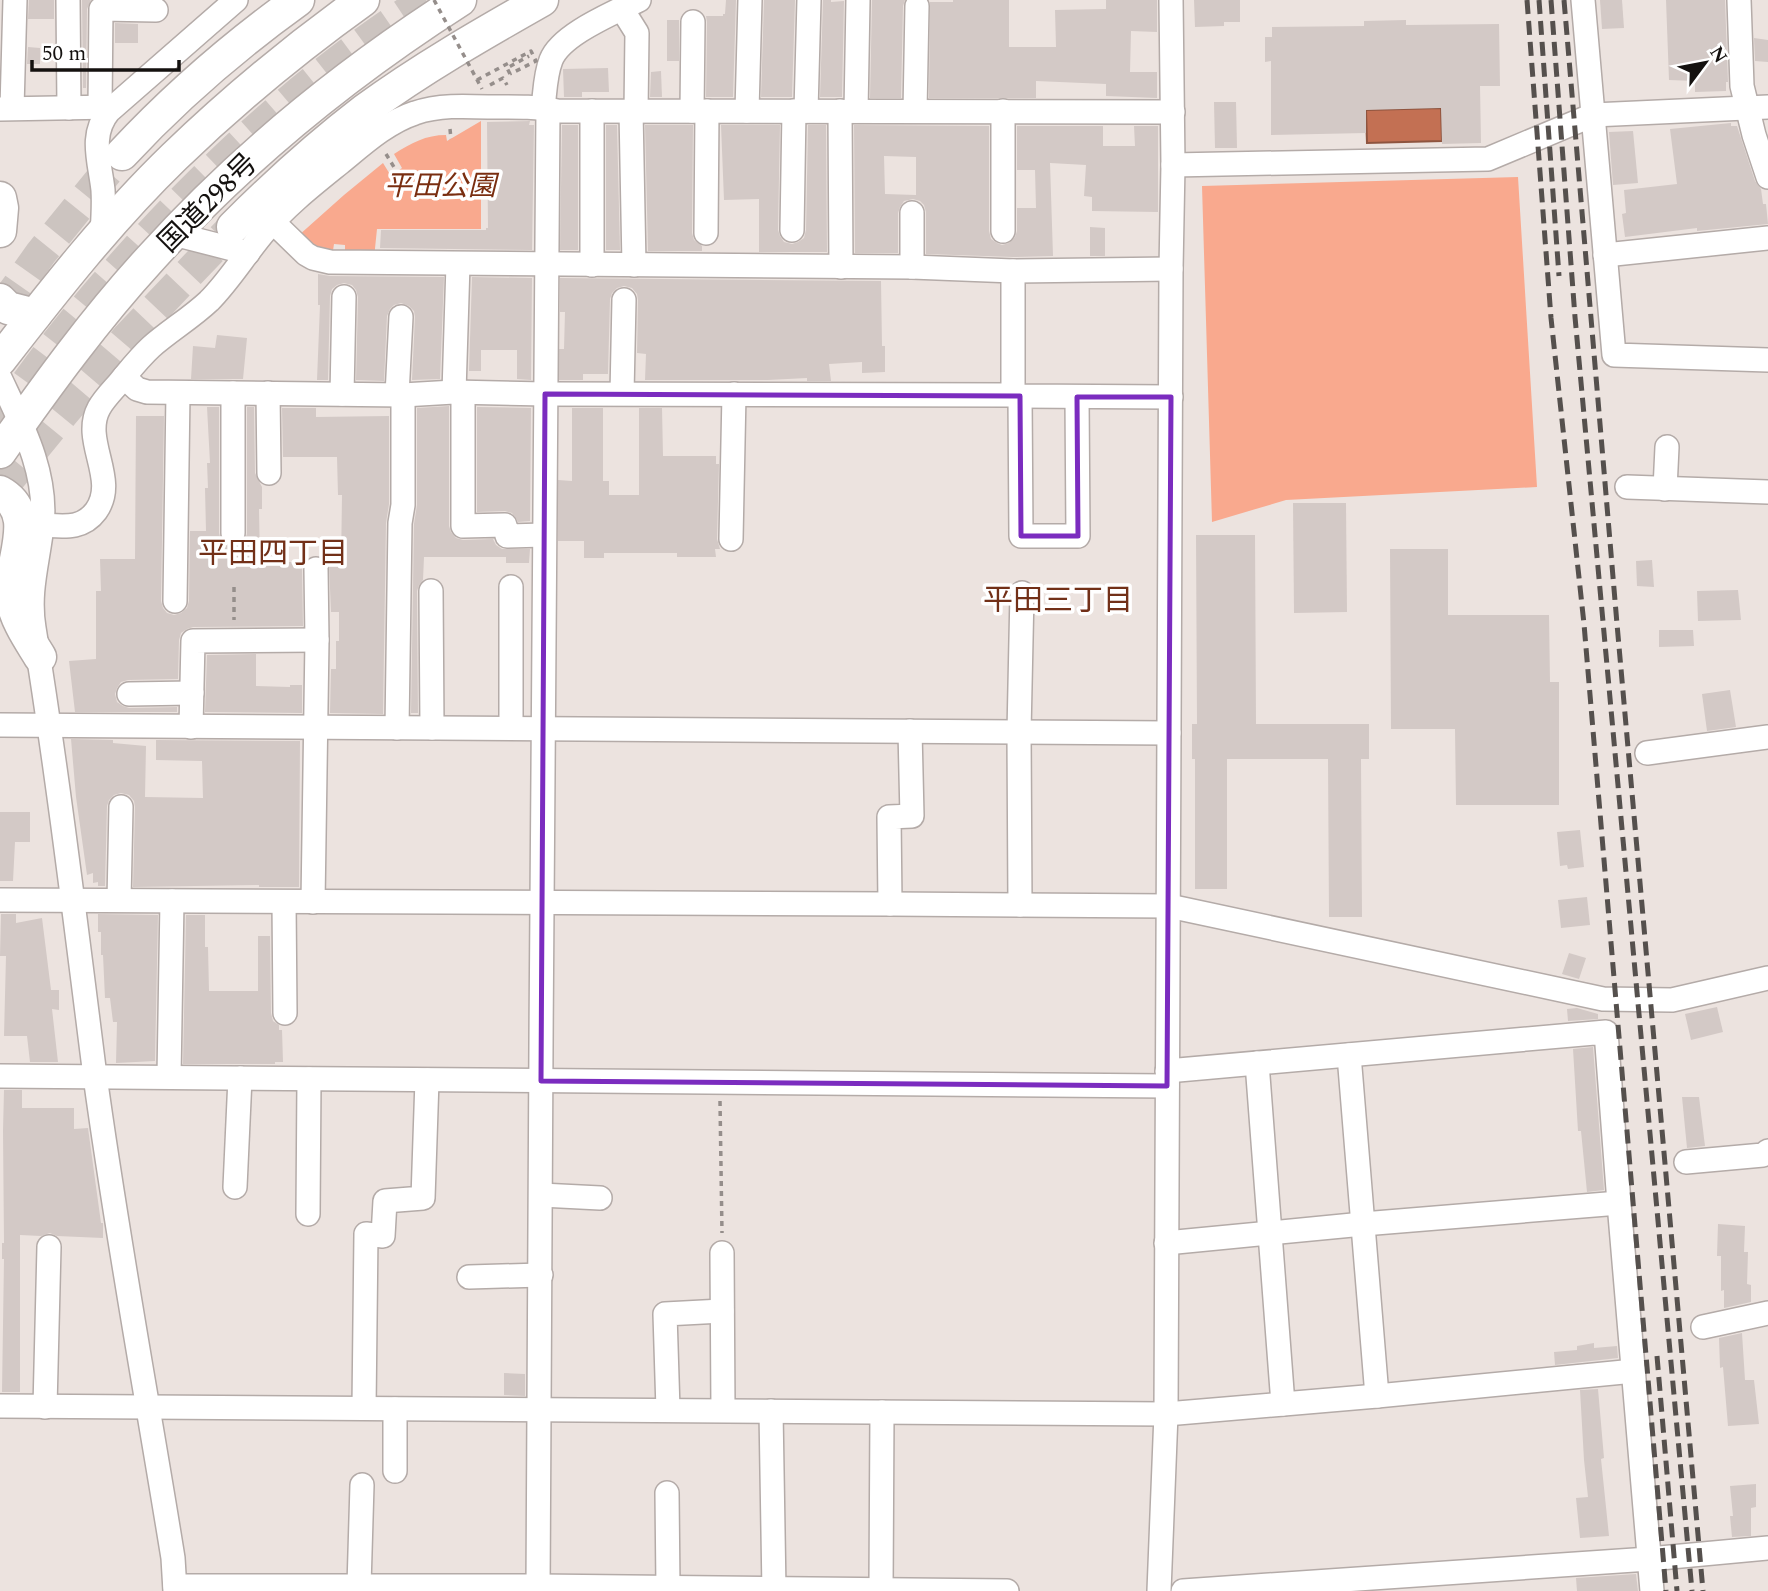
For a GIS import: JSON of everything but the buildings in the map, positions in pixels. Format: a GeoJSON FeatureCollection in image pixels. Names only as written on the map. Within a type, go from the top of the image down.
{"type":"FeatureCollection","features":[{"type":"Feature","properties":{"kind":"highway"},"geometry":{"type":"LineString","coordinates":[[122,154],[195,81],[298,0]]}},
{"type":"Feature","properties":{"kind":"highway","name":"国道298号"},"geometry":{"type":"LineString","coordinates":[[0,360],[70,270],[172,159],[221,112],[291,54],[363,0]]}},
{"type":"Feature","properties":{"kind":"highway","name":"国道298号"},"geometry":{"type":"LineString","coordinates":[[0,452],[65,361],[112,303],[233,174],[302,113],[372,59],[460,0]]}},
{"type":"Feature","properties":{"kind":"highway"},"geometry":{"type":"LineString","coordinates":[[240,240],[288,174],[366,109],[444,58],[542,0]]}},
{"type":"Feature","properties":{"kind":"highway"},"geometry":{"type":"LineString","coordinates":[[0,198],[0,230]]}},
{"type":"Feature","properties":{"kind":"highway"},"geometry":{"type":"LineString","coordinates":[[0,300],[8,308],[34,315]]}},
{"type":"Feature","properties":{"kind":"highway"},"geometry":{"type":"LineString","coordinates":[[0,492],[16,506],[21,518],[12,599],[21,625],[40,657]]}},
{"type":"Feature","properties":{"kind":"street"},"geometry":{"type":"LineString","coordinates":[[15,0],[6,108],[106,107],[236,0]]}},
{"type":"Feature","properties":{"kind":"street"},"geometry":{"type":"LineString","coordinates":[[68,0],[69,108]]}},
{"type":"Feature","properties":{"kind":"street"},"geometry":{"type":"LineString","coordinates":[[747,111],[750,0]]}},
{"type":"Feature","properties":{"kind":"street"},"geometry":{"type":"LineString","coordinates":[[792,230],[809,0]]}},
{"type":"Feature","properties":{"kind":"street"},"geometry":{"type":"LineString","coordinates":[[841,267],[848,111],[858,0]]}},
{"type":"Feature","properties":{"kind":"street"},"geometry":{"type":"LineString","coordinates":[[1159,1591],[1166,1414],[1173,165],[1171,0]]}},
{"type":"Feature","properties":{"kind":"street"},"geometry":{"type":"LineString","coordinates":[[1583,0],[1614,355],[1768,360]]}},
{"type":"Feature","properties":{"kind":"street"},"geometry":{"type":"LineString","coordinates":[[1739,0],[1742,86],[1757,107],[1768,177]]}},
{"type":"Feature","properties":{"kind":"street"},"geometry":{"type":"LineString","coordinates":[[538,1589],[546,78],[555,51],[571,37],[631,4],[637,33],[634,265]]}},
{"type":"Feature","properties":{"kind":"street"},"geometry":{"type":"LineString","coordinates":[[915,111],[917,6]]}},
{"type":"Feature","properties":{"kind":"street"},"geometry":{"type":"LineString","coordinates":[[102,234],[103,189],[97,139],[106,107],[101,9],[156,10]]}},
{"type":"Feature","properties":{"kind":"street"},"geometry":{"type":"LineString","coordinates":[[693,22],[706,233]]}},
{"type":"Feature","properties":{"kind":"street"},"geometry":{"type":"LineString","coordinates":[[174,234],[240,240],[274,222],[300,197],[381,131],[410,114],[425,110],[454,107],[527,107],[557,111],[1173,112]]}},
{"type":"Feature","properties":{"kind":"street"},"geometry":{"type":"LineString","coordinates":[[1173,165],[1488,159],[1593,115],[1757,107]]}},
{"type":"Feature","properties":{"kind":"street"},"geometry":{"type":"LineString","coordinates":[[592,111],[592,265]]}},
{"type":"Feature","properties":{"kind":"street"},"geometry":{"type":"LineString","coordinates":[[1003,111],[1003,231]]}},
{"type":"Feature","properties":{"kind":"street"},"geometry":{"type":"LineString","coordinates":[[912,213],[912,267]]}},
{"type":"Feature","properties":{"kind":"street"},"geometry":{"type":"LineString","coordinates":[[274,222],[306,254],[319,260],[339,263],[912,267],[1013,271],[1171,269]]}},
{"type":"Feature","properties":{"kind":"street"},"geometry":{"type":"LineString","coordinates":[[1605,255],[1768,238]]}},
{"type":"Feature","properties":{"kind":"street"},"geometry":{"type":"LineString","coordinates":[[43,525],[75,526],[98,508],[104,483],[94,436],[95,419],[101,405],[149,349],[208,301],[222,286],[240,240]]}},
{"type":"Feature","properties":{"kind":"street"},"geometry":{"type":"LineString","coordinates":[[458,264],[463,526],[505,525],[507,536],[544,535]]}},
{"type":"Feature","properties":{"kind":"street"},"geometry":{"type":"LineString","coordinates":[[1013,271],[1021,536],[1078,536],[1077,397]]}},
{"type":"Feature","properties":{"kind":"street"},"geometry":{"type":"LineString","coordinates":[[342,394],[344,298]]}},
{"type":"Feature","properties":{"kind":"street"},"geometry":{"type":"LineString","coordinates":[[622,393],[624,300]]}},
{"type":"Feature","properties":{"kind":"street"},"geometry":{"type":"LineString","coordinates":[[397,728],[400,523],[403,505],[401,317]]}},
{"type":"Feature","properties":{"kind":"street"},"geometry":{"type":"LineString","coordinates":[[124,377],[142,391],[178,393],[400,395],[459,392],[1171,397]]}},
{"type":"Feature","properties":{"kind":"street"},"geometry":{"type":"LineString","coordinates":[[0,378],[33,450],[41,481],[43,525],[33,577],[33,625],[40,657],[96,1077],[173,1558],[175,1589],[359,1586],[391,1589],[1007,1591]]}},
{"type":"Feature","properties":{"kind":"street"},"geometry":{"type":"LineString","coordinates":[[175,601],[178,393]]}},
{"type":"Feature","properties":{"kind":"street"},"geometry":{"type":"LineString","coordinates":[[233,393],[233,533]]}},
{"type":"Feature","properties":{"kind":"street"},"geometry":{"type":"LineString","coordinates":[[268,393],[268,473]]}},
{"type":"Feature","properties":{"kind":"street"},"geometry":{"type":"LineString","coordinates":[[731,539],[734,394]]}},
{"type":"Feature","properties":{"kind":"street"},"geometry":{"type":"LineString","coordinates":[[1665,489],[1667,447]]}},
{"type":"Feature","properties":{"kind":"street"},"geometry":{"type":"LineString","coordinates":[[1627,487],[1768,492]]}},
{"type":"Feature","properties":{"kind":"street"},"geometry":{"type":"LineString","coordinates":[[313,902],[316,569]]}},
{"type":"Feature","properties":{"kind":"street"},"geometry":{"type":"LineString","coordinates":[[511,587],[511,728]]}},
{"type":"Feature","properties":{"kind":"street"},"geometry":{"type":"LineString","coordinates":[[431,591],[432,728]]}},
{"type":"Feature","properties":{"kind":"street"},"geometry":{"type":"LineString","coordinates":[[1020,905],[1019,732],[1022,593]]}},
{"type":"Feature","properties":{"kind":"street"},"geometry":{"type":"LineString","coordinates":[[191,727],[193,641],[317,640]]}},
{"type":"Feature","properties":{"kind":"street"},"geometry":{"type":"LineString","coordinates":[[129,694],[192,693]]}},
{"type":"Feature","properties":{"kind":"street"},"geometry":{"type":"LineString","coordinates":[[0,725],[1169,733]]}},
{"type":"Feature","properties":{"kind":"street"},"geometry":{"type":"LineString","coordinates":[[890,904],[889,817],[912,816],[909,731]]}},
{"type":"Feature","properties":{"kind":"street"},"geometry":{"type":"LineString","coordinates":[[1647,752],[1768,737]]}},
{"type":"Feature","properties":{"kind":"street"},"geometry":{"type":"LineString","coordinates":[[119,900],[121,807]]}},
{"type":"Feature","properties":{"kind":"street"},"geometry":{"type":"LineString","coordinates":[[0,901],[1169,906],[1603,999],[1672,1000],[1768,978]]}},
{"type":"Feature","properties":{"kind":"street"},"geometry":{"type":"LineString","coordinates":[[169,1076],[172,901]]}},
{"type":"Feature","properties":{"kind":"street"},"geometry":{"type":"LineString","coordinates":[[284,902],[285,1013]]}},
{"type":"Feature","properties":{"kind":"street"},"geometry":{"type":"LineString","coordinates":[[1603,999],[1652,1591]]}},
{"type":"Feature","properties":{"kind":"street"},"geometry":{"type":"LineString","coordinates":[[0,1076],[720,1083],[1167,1079],[1257,1063],[1606,1032]]}},
{"type":"Feature","properties":{"kind":"street"},"geometry":{"type":"LineString","coordinates":[[1349,1055],[1377,1396]]}},
{"type":"Feature","properties":{"kind":"street"},"geometry":{"type":"LineString","coordinates":[[1257,1063],[1283,1404]]}},
{"type":"Feature","properties":{"kind":"street"},"geometry":{"type":"LineString","coordinates":[[235,1187],[240,1078]]}},
{"type":"Feature","properties":{"kind":"street"},"geometry":{"type":"LineString","coordinates":[[309,1079],[309,1214]]}},
{"type":"Feature","properties":{"kind":"street"},"geometry":{"type":"LineString","coordinates":[[364,1408],[366,1234],[383,1236],[385,1201],[423,1198],[427,1080]]}},
{"type":"Feature","properties":{"kind":"street"},"geometry":{"type":"LineString","coordinates":[[1686,1162],[1763,1155],[1768,1151]]}},
{"type":"Feature","properties":{"kind":"street"},"geometry":{"type":"LineString","coordinates":[[541,1195],[600,1198]]}},
{"type":"Feature","properties":{"kind":"street"},"geometry":{"type":"LineString","coordinates":[[1166,1243],[1619,1203]]}},
{"type":"Feature","properties":{"kind":"street"},"geometry":{"type":"LineString","coordinates":[[46,1406],[49,1247]]}},
{"type":"Feature","properties":{"kind":"street"},"geometry":{"type":"LineString","coordinates":[[722,1253],[723,1410]]}},
{"type":"Feature","properties":{"kind":"street"},"geometry":{"type":"LineString","coordinates":[[468,1277],[541,1275]]}},
{"type":"Feature","properties":{"kind":"street"},"geometry":{"type":"LineString","coordinates":[[668,1410],[665,1314],[722,1311]]}},
{"type":"Feature","properties":{"kind":"street"},"geometry":{"type":"LineString","coordinates":[[1703,1327],[1768,1313]]}},
{"type":"Feature","properties":{"kind":"street"},"geometry":{"type":"LineString","coordinates":[[0,1406],[1166,1414],[1634,1371]]}},
{"type":"Feature","properties":{"kind":"street"},"geometry":{"type":"LineString","coordinates":[[395,1409],[395,1471]]}},
{"type":"Feature","properties":{"kind":"street"},"geometry":{"type":"LineString","coordinates":[[771,1411],[774,1590]]}},
{"type":"Feature","properties":{"kind":"street"},"geometry":{"type":"LineString","coordinates":[[881,1590],[882,1412]]}},
{"type":"Feature","properties":{"kind":"street"},"geometry":{"type":"LineString","coordinates":[[359,1586],[362,1485]]}},
{"type":"Feature","properties":{"kind":"street"},"geometry":{"type":"LineString","coordinates":[[661,1589],[667,1493]]}},
{"type":"Feature","properties":{"kind":"street"},"geometry":{"type":"LineString","coordinates":[[1183,1591],[1649,1559],[1768,1548]]}},
{"type":"Feature","properties":{"kind":"path"},"geometry":{"type":"LineString","coordinates":[[434,0],[482,89]]}},
{"type":"Feature","properties":{"kind":"path"},"geometry":{"type":"LineString","coordinates":[[477,80],[531,51],[536,61],[510,74],[507,68],[530,55]]}},
{"type":"Feature","properties":{"kind":"path"},"geometry":{"type":"LineString","coordinates":[[495,82],[503,78],[508,88]]}},
{"type":"Feature","properties":{"kind":"path"},"geometry":{"type":"LineString","coordinates":[[450,129],[450,139]]}},
{"type":"Feature","properties":{"kind":"path"},"geometry":{"type":"LineString","coordinates":[[386,154],[397,172]]}},
{"type":"Feature","properties":{"kind":"path"},"geometry":{"type":"LineString","coordinates":[[234,587],[234,640]]}},
{"type":"Feature","properties":{"kind":"path"},"geometry":{"type":"LineString","coordinates":[[720,1083],[722,1253]]}},
{"type":"Feature","properties":{"kind":"highlighted area"},"geometry":{"type":"Polygon","coordinates":[[[545,394],[1020,396],[1021,536],[1078,536],[1077,397],[1171,397],[1167,1086],[541,1081],[545,394]]]}},
{"type":"Feature","properties":{"kind":"green space","name":"平田公園"},"geometry":{"type":"Polygon","coordinates":[[[481,121],[481,229],[377,229],[374,258],[345,255],[345,245],[334,244],[330,258],[298,236],[383,163],[391,176],[402,168],[394,154],[400,150],[432,136],[446,135],[447,141],[481,121]]]}},
{"type":"Feature","properties":{"kind":"green space"},"geometry":{"type":"Polygon","coordinates":[[[1518,177],[1537,487],[1286,500],[1212,522],[1202,186],[1518,177]]]}},
{"type":"Feature","properties":{"kind":"shaded area"},"geometry":{"type":"Polygon","coordinates":[[[1441,108],[1442,141],[1367,143],[1366,110],[1441,108]]]}},
{"type":"Feature","properties":{"kind":"tunnel"},"geometry":{"type":"LineString","coordinates":[[0,422],[75,320],[194,189],[266,120],[305,88],[344,57],[426,0]]}},
{"type":"Feature","properties":{"kind":"tunnel"},"geometry":{"type":"LineString","coordinates":[[0,311],[41,253],[119,157]]}},
{"type":"Feature","properties":{"kind":"tunnel"},"geometry":{"type":"LineString","coordinates":[[0,490],[128,337],[233,227]]}},
{"type":"Feature","properties":{"kind":"railway"},"geometry":{"type":"LineString","coordinates":[[1527,0],[1551,318],[1584,624],[1666,1591]]}},
{"type":"Feature","properties":{"kind":"railway"},"geometry":{"type":"LineString","coordinates":[[1539,0],[1559,276]]}},
{"type":"Feature","properties":{"kind":"railway"},"geometry":{"type":"LineString","coordinates":[[1551,0],[1575,317],[1692,1591]]}},
{"type":"Feature","properties":{"kind":"railway"},"geometry":{"type":"LineString","coordinates":[[1564,0],[1703,1591]]}},
{"type":"Feature","properties":{"kind":"railway"},"geometry":{"type":"LineString","coordinates":[[1657,1356],[1677,1591]]}},
{"type":"Feature","properties":{"kind":"district","name":"平田四丁目"},"geometry":{"type":"Point","coordinates":[273,553]}},
{"type":"Feature","properties":{"kind":"district","name":"平田三丁目"},"geometry":{"type":"Point","coordinates":[1058,600]}}]}
